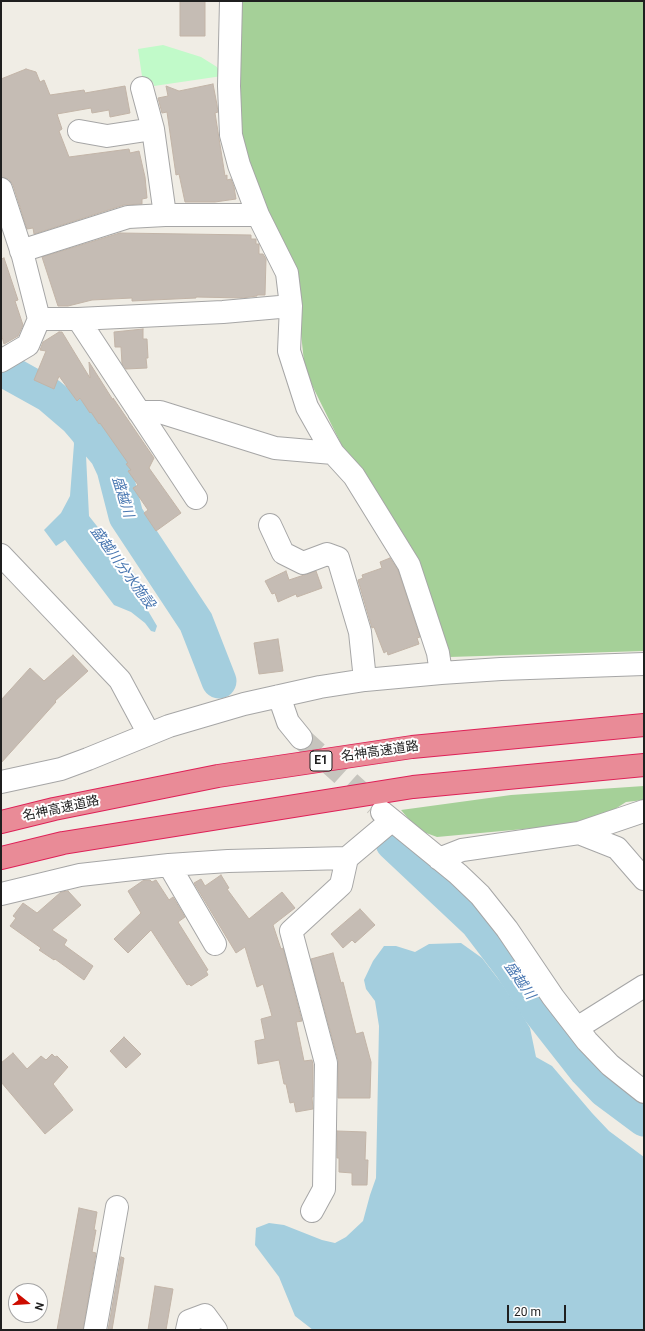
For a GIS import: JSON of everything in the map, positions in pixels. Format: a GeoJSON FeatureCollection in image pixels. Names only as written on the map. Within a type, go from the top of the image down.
{"type":"FeatureCollection","features":[{"type":"Feature","properties":{"kind":"highway","name":"名神高速道路"},"geometry":{"type":"LineString","coordinates":[[1,822],[54,809],[218,776],[389,750],[644,725]]}},
{"type":"Feature","properties":{"kind":"highway"},"geometry":{"type":"LineString","coordinates":[[1,858],[63,843],[413,787],[644,765]]}},
{"type":"Feature","properties":{"kind":"street"},"geometry":{"type":"LineString","coordinates":[[232,1],[229,86],[231,136],[239,165],[258,216],[287,273],[291,306],[289,351],[307,407],[333,453],[354,476],[409,565],[438,653],[441,673]]}},
{"type":"Feature","properties":{"kind":"street"},"geometry":{"type":"LineString","coordinates":[[142,88],[153,128],[165,215]]}},
{"type":"Feature","properties":{"kind":"street"},"geometry":{"type":"LineString","coordinates":[[79,131],[107,136],[153,128]]}},
{"type":"Feature","properties":{"kind":"street"},"geometry":{"type":"LineString","coordinates":[[1,189],[21,251],[39,319],[28,345],[3,359]]}},
{"type":"Feature","properties":{"kind":"street"},"geometry":{"type":"LineString","coordinates":[[21,251],[128,217],[165,215],[258,216]]}},
{"type":"Feature","properties":{"kind":"street"},"geometry":{"type":"LineString","coordinates":[[39,319],[78,319],[223,312],[291,306]]}},
{"type":"Feature","properties":{"kind":"street"},"geometry":{"type":"LineString","coordinates":[[78,319],[196,498]]}},
{"type":"Feature","properties":{"kind":"street"},"geometry":{"type":"LineString","coordinates":[[140,412],[160,412],[276,448],[333,453]]}},
{"type":"Feature","properties":{"kind":"street"},"geometry":{"type":"LineString","coordinates":[[270,525],[283,553],[303,563],[327,554],[338,558],[360,632],[365,680]]}},
{"type":"Feature","properties":{"kind":"street"},"geometry":{"type":"LineString","coordinates":[[1,555],[120,680],[149,734]]}},
{"type":"Feature","properties":{"kind":"street"},"geometry":{"type":"LineString","coordinates":[[1,782],[61,769],[169,726],[229,708],[320,687],[365,680],[441,673],[501,669],[644,664]]}},
{"type":"Feature","properties":{"kind":"street"},"geometry":{"type":"LineString","coordinates":[[280,696],[288,722],[301,738]]}},
{"type":"Feature","properties":{"kind":"street"},"geometry":{"type":"LineString","coordinates":[[439,859],[462,850],[579,833],[644,811]]}},
{"type":"Feature","properties":{"kind":"street"},"geometry":{"type":"LineString","coordinates":[[312,1211],[324,1189],[326,1063],[291,931],[341,885],[347,858],[386,816],[480,895],[507,929],[553,997],[587,1041],[610,1065],[644,1092]]}},
{"type":"Feature","properties":{"kind":"street"},"geometry":{"type":"LineString","coordinates":[[579,833],[617,848],[644,879]]}},
{"type":"Feature","properties":{"kind":"street"},"geometry":{"type":"LineString","coordinates":[[1,894],[80,875],[169,865],[228,861],[347,858]]}},
{"type":"Feature","properties":{"kind":"street"},"geometry":{"type":"LineString","coordinates":[[169,865],[215,944]]}},
{"type":"Feature","properties":{"kind":"street"},"geometry":{"type":"LineString","coordinates":[[577,1028],[644,986]]}},
{"type":"Feature","properties":{"kind":"street"},"geometry":{"type":"LineString","coordinates":[[95,1330],[117,1207]]}},
{"type":"Feature","properties":{"kind":"street"},"geometry":{"type":"LineString","coordinates":[[187,1330],[189,1321],[204,1314],[216,1330]]}},
{"type":"Feature","properties":{"kind":"green space"},"geometry":{"type":"Polygon","coordinates":[[[238,1],[644,1],[644,651],[449,657],[305,371],[299,315],[238,126],[238,1]]]}},
{"type":"Feature","properties":{"kind":"green space"},"geometry":{"type":"Polygon","coordinates":[[[163,45],[201,57],[217,67],[222,76],[154,86],[153,82],[143,83],[138,49],[163,45]]]}},
{"type":"Feature","properties":{"kind":"green space"},"geometry":{"type":"Polygon","coordinates":[[[644,786],[644,800],[626,802],[604,816],[578,824],[437,837],[418,830],[401,810],[511,795],[644,786]]]}},
{"type":"Feature","properties":{"kind":"water","name":"盛越川分水施設"},"geometry":{"type":"Polygon","coordinates":[[[71,423],[85,435],[89,516],[141,582],[141,599],[157,626],[155,632],[151,631],[145,623],[131,612],[114,605],[65,540],[56,546],[44,530],[61,513],[70,496],[74,444],[71,423]]]}},
{"type":"Feature","properties":{"kind":"water"},"geometry":{"type":"Polygon","coordinates":[[[461,943],[482,958],[502,984],[530,1028],[536,1057],[552,1066],[609,1131],[644,1157],[644,1330],[313,1330],[295,1316],[279,1277],[255,1245],[256,1228],[269,1223],[284,1225],[322,1240],[335,1243],[346,1237],[363,1221],[376,1178],[379,1026],[375,1001],[366,989],[364,980],[373,961],[384,946],[396,946],[415,952],[429,944],[461,943]]]}},
{"type":"Feature","properties":{"kind":"building"},"geometry":{"type":"Polygon","coordinates":[[[180,1],[205,1],[205,36],[180,36],[180,1]]]}},
{"type":"Feature","properties":{"kind":"building"},"geometry":{"type":"Polygon","coordinates":[[[26,69],[36,72],[40,82],[44,80],[50,95],[84,90],[85,93],[125,86],[130,113],[110,117],[109,110],[92,113],[91,108],[57,114],[62,129],[59,131],[69,157],[129,149],[130,153],[139,151],[145,177],[147,198],[142,199],[142,204],[124,205],[34,234],[33,228],[27,229],[13,185],[9,179],[1,177],[1,79],[26,69]]]}},
{"type":"Feature","properties":{"kind":"building"},"geometry":{"type":"Polygon","coordinates":[[[213,84],[218,112],[215,113],[225,176],[227,175],[227,180],[231,179],[236,199],[215,202],[185,202],[179,174],[176,175],[167,112],[162,113],[158,98],[168,96],[166,86],[179,91],[213,84]]]}},
{"type":"Feature","properties":{"kind":"building"},"geometry":{"type":"Polygon","coordinates":[[[120,233],[251,235],[251,239],[256,239],[256,244],[259,244],[259,254],[263,254],[266,259],[265,295],[242,298],[196,297],[132,301],[132,298],[92,300],[68,306],[58,306],[42,257],[120,233]]]}},
{"type":"Feature","properties":{"kind":"building"},"geometry":{"type":"Polygon","coordinates":[[[4,258],[18,300],[15,301],[23,325],[18,336],[4,344],[1,333],[1,259],[4,258]]]}},
{"type":"Feature","properties":{"kind":"building"},"geometry":{"type":"Polygon","coordinates":[[[143,329],[143,339],[147,339],[147,368],[126,369],[122,364],[121,347],[115,347],[114,332],[143,329]]]}},
{"type":"Feature","properties":{"kind":"building"},"geometry":{"type":"Polygon","coordinates":[[[59,332],[62,332],[90,378],[89,362],[113,400],[113,398],[154,458],[149,468],[181,513],[156,531],[144,513],[148,510],[133,488],[138,485],[128,471],[131,470],[126,464],[128,463],[100,423],[99,424],[91,412],[90,413],[80,398],[77,401],[59,376],[54,389],[34,380],[46,351],[40,350],[43,342],[59,332]]]}},
{"type":"Feature","properties":{"kind":"building"},"geometry":{"type":"Polygon","coordinates":[[[390,558],[398,570],[420,637],[417,638],[419,644],[388,655],[387,651],[384,653],[374,627],[372,628],[358,580],[363,578],[362,575],[382,568],[380,562],[390,558]]]}},
{"type":"Feature","properties":{"kind":"building"},"geometry":{"type":"Polygon","coordinates":[[[286,571],[289,580],[316,571],[322,588],[297,597],[296,594],[278,602],[275,593],[272,594],[265,581],[286,571]]]}},
{"type":"Feature","properties":{"kind":"building"},"geometry":{"type":"Polygon","coordinates":[[[278,639],[283,671],[259,674],[254,643],[278,639]]]}},
{"type":"Feature","properties":{"kind":"building"},"geometry":{"type":"Polygon","coordinates":[[[73,655],[88,671],[55,701],[56,702],[1,763],[1,700],[30,668],[44,681],[73,655]]]}},
{"type":"Feature","properties":{"kind":"building"},"geometry":{"type":"Polygon","coordinates":[[[221,875],[229,888],[227,889],[249,919],[282,892],[295,908],[273,925],[281,949],[283,948],[302,1021],[296,1022],[304,1061],[312,1060],[313,1109],[296,1112],[294,1102],[290,1103],[279,1060],[258,1064],[255,1041],[265,1039],[261,1019],[272,1016],[263,984],[257,987],[245,947],[236,953],[194,883],[201,879],[205,886],[221,875]]]}},
{"type":"Feature","properties":{"kind":"building"},"geometry":{"type":"Polygon","coordinates":[[[144,880],[150,880],[152,882],[156,880],[169,900],[173,897],[185,917],[178,922],[208,970],[206,971],[208,975],[191,986],[189,984],[187,985],[151,930],[128,953],[114,939],[141,913],[128,891],[144,880]]]}},
{"type":"Feature","properties":{"kind":"building"},"geometry":{"type":"Polygon","coordinates":[[[68,891],[81,905],[52,930],[67,940],[64,945],[93,966],[84,980],[55,959],[54,960],[39,950],[41,948],[10,926],[16,918],[13,916],[23,903],[37,913],[61,892],[68,891]]]}},
{"type":"Feature","properties":{"kind":"building"},"geometry":{"type":"Polygon","coordinates":[[[360,909],[375,925],[355,943],[352,940],[343,948],[331,934],[360,909]]]}},
{"type":"Feature","properties":{"kind":"building"},"geometry":{"type":"Polygon","coordinates":[[[333,953],[341,983],[343,982],[356,1034],[363,1032],[371,1062],[370,1098],[338,1098],[338,1060],[311,959],[333,953]]]}},
{"type":"Feature","properties":{"kind":"building"},"geometry":{"type":"Polygon","coordinates":[[[124,1037],[141,1054],[126,1068],[110,1051],[124,1037]]]}},
{"type":"Feature","properties":{"kind":"building"},"geometry":{"type":"Polygon","coordinates":[[[13,1053],[27,1069],[41,1056],[46,1060],[52,1054],[55,1057],[57,1056],[68,1067],[53,1084],[73,1110],[45,1134],[1,1082],[1,1063],[13,1053]]]}},
{"type":"Feature","properties":{"kind":"building"},"geometry":{"type":"Polygon","coordinates":[[[337,1131],[366,1132],[365,1160],[368,1160],[367,1185],[352,1185],[352,1173],[339,1172],[339,1158],[337,1158],[337,1131]]]}},
{"type":"Feature","properties":{"kind":"building"},"geometry":{"type":"Polygon","coordinates":[[[79,1208],[97,1212],[94,1230],[96,1230],[92,1252],[96,1253],[83,1330],[57,1330],[79,1208]]]}},
{"type":"Feature","properties":{"kind":"building"},"geometry":{"type":"Polygon","coordinates":[[[121,1257],[124,1258],[112,1330],[108,1330],[121,1257]]]}},
{"type":"Feature","properties":{"kind":"building"},"geometry":{"type":"Polygon","coordinates":[[[155,1286],[173,1289],[166,1330],[148,1330],[155,1286]]]}},
{"type":"Feature","properties":{"kind":"waterway","name":"盛越川"},"geometry":{"type":"LineString","coordinates":[[1,365],[6,371],[49,395],[77,419],[107,454],[114,469],[126,516],[196,622],[219,681]]}},
{"type":"Feature","properties":{"kind":"waterway","name":"盛越川分水施設"},"geometry":{"type":"LineString","coordinates":[[77,419],[77,436]]}},
{"type":"Feature","properties":{"kind":"waterway","name":"盛越川"},"geometry":{"type":"LineString","coordinates":[[393,843],[477,922],[512,968],[539,1010],[586,1070],[605,1090],[644,1119]]}},
{"type":"Feature","properties":{"kind":"tunnel"},"geometry":{"type":"LineString","coordinates":[[301,738],[375,805]]}}]}
